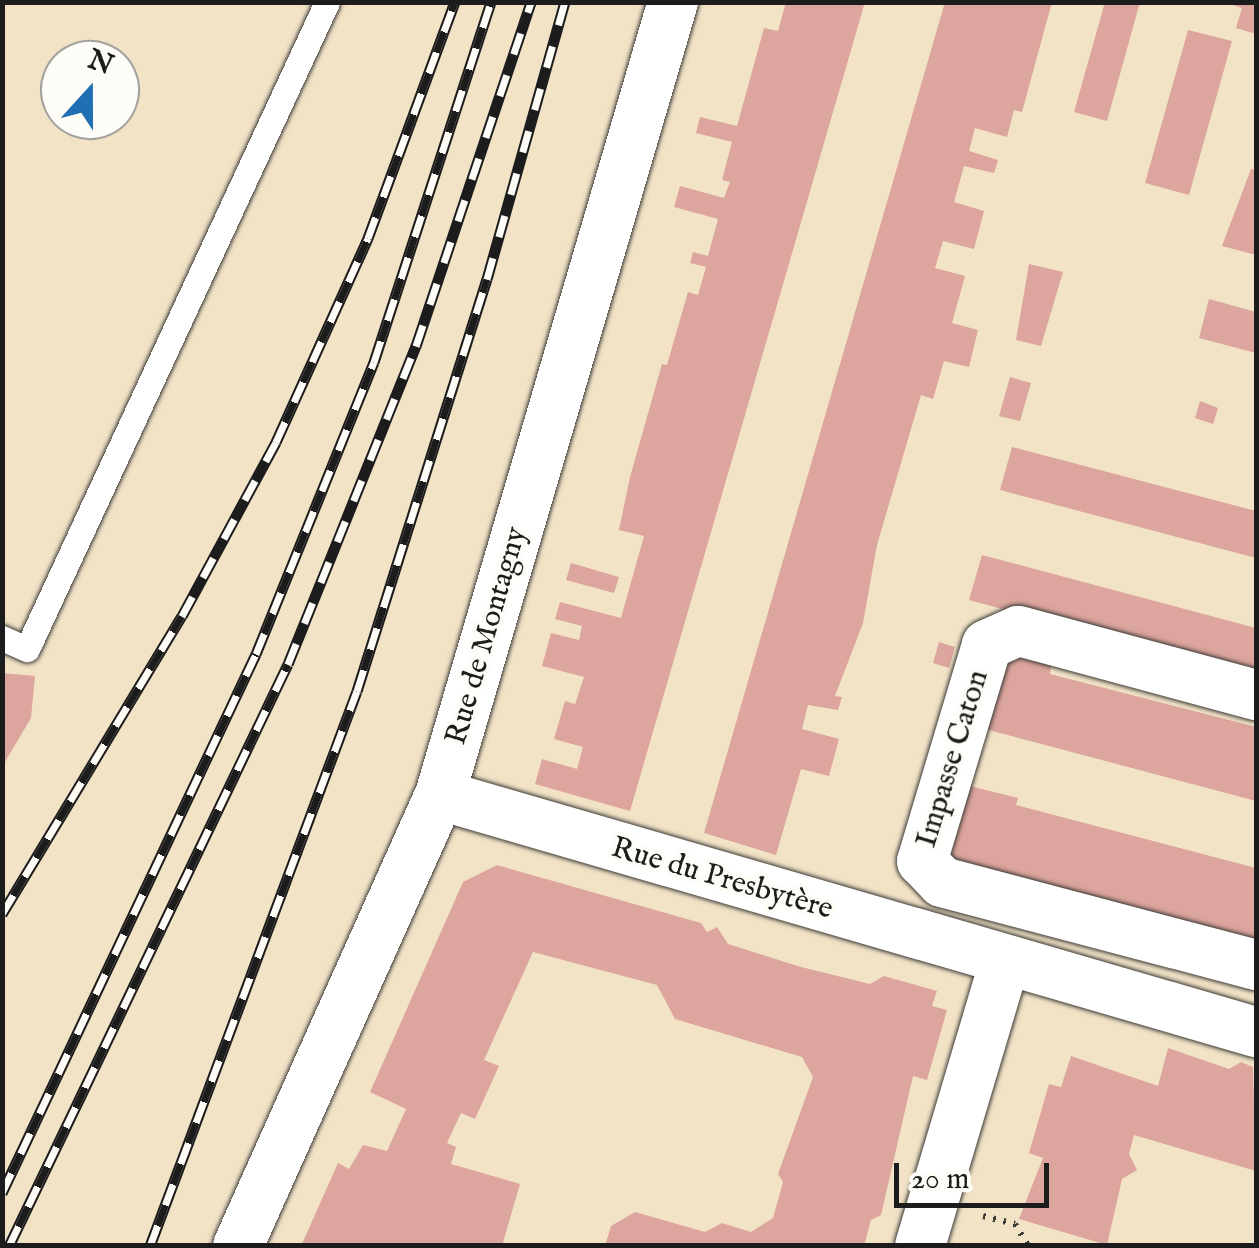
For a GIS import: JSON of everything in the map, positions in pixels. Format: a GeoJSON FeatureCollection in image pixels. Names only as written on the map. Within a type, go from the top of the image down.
{"type":"FeatureCollection","features":[{"type":"Feature","properties":{"kind":"street","name":"Rue de Montagny"},"geometry":{"type":"LineString","coordinates":[[238,1246],[440,795],[673,2]]}},
{"type":"Feature","properties":{"kind":"street","name":"Impasse Caton"},"geometry":{"type":"LineString","coordinates":[[1256,694],[1018,631],[988,645],[922,861],[942,882],[1256,965]]}},
{"type":"Feature","properties":{"kind":"street","name":"Rue du Presbytère"},"geometry":{"type":"LineString","coordinates":[[440,795],[1256,1032]]}},
{"type":"Feature","properties":{"kind":"street"},"geometry":{"type":"LineString","coordinates":[[920,1246],[1004,960]]}},
{"type":"Feature","properties":{"kind":"lane"},"geometry":{"type":"LineString","coordinates":[[2,638],[27,650],[327,2]]}},
{"type":"Feature","properties":{"kind":"building"},"geometry":{"type":"Polygon","coordinates":[[[786,2],[865,2],[630,811],[535,784],[542,759],[577,769],[583,747],[554,739],[565,701],[575,704],[584,677],[542,666],[551,633],[579,640],[582,626],[555,619],[560,602],[621,618],[644,536],[619,530],[630,477],[662,364],[667,365],[688,292],[698,295],[706,267],[690,263],[693,252],[708,256],[718,219],[674,207],[680,186],[724,198],[730,182],[722,180],[732,142],[696,133],[700,117],[737,126],[764,28],[778,31],[786,2]]]}},
{"type":"Feature","properties":{"kind":"building"},"geometry":{"type":"Polygon","coordinates":[[[945,2],[1052,2],[1022,112],[1014,110],[1007,137],[975,128],[969,151],[998,160],[994,173],[964,166],[954,202],[984,211],[974,249],[943,241],[935,268],[965,276],[952,323],[978,330],[969,367],[944,361],[933,399],[921,395],[877,545],[863,623],[835,696],[842,697],[838,710],[808,705],[802,729],[839,739],[829,776],[801,769],[776,855],[704,833],[945,2]]]}},
{"type":"Feature","properties":{"kind":"building"},"geometry":{"type":"Polygon","coordinates":[[[1105,2],[1140,2],[1107,121],[1074,112],[1105,2]]]}},
{"type":"Feature","properties":{"kind":"building"},"geometry":{"type":"Polygon","coordinates":[[[1223,2],[1256,2],[1256,34],[1236,28],[1242,8],[1223,2]]]}},
{"type":"Feature","properties":{"kind":"building"},"geometry":{"type":"Polygon","coordinates":[[[1188,30],[1232,41],[1189,195],[1145,183],[1188,30]]]}},
{"type":"Feature","properties":{"kind":"building"},"geometry":{"type":"Polygon","coordinates":[[[1251,169],[1256,170],[1256,255],[1222,246],[1251,169]]]}},
{"type":"Feature","properties":{"kind":"building"},"geometry":{"type":"Polygon","coordinates":[[[1029,264],[1063,272],[1041,346],[1016,340],[1029,264]]]}},
{"type":"Feature","properties":{"kind":"building"},"geometry":{"type":"Polygon","coordinates":[[[1209,299],[1256,312],[1256,353],[1199,338],[1209,299]]]}},
{"type":"Feature","properties":{"kind":"building"},"geometry":{"type":"Polygon","coordinates":[[[1010,377],[1031,383],[1020,421],[999,416],[1010,377]]]}},
{"type":"Feature","properties":{"kind":"building"},"geometry":{"type":"Polygon","coordinates":[[[1200,401],[1218,408],[1213,424],[1195,418],[1200,401]]]}},
{"type":"Feature","properties":{"kind":"building"},"geometry":{"type":"Polygon","coordinates":[[[1012,447],[1256,511],[1256,558],[1000,490],[1012,447]]]}},
{"type":"Feature","properties":{"kind":"building"},"geometry":{"type":"Polygon","coordinates":[[[982,555],[1256,628],[1256,677],[969,600],[982,555]]]}},
{"type":"Feature","properties":{"kind":"building"},"geometry":{"type":"Polygon","coordinates":[[[571,563],[619,577],[614,593],[566,580],[571,563]]]}},
{"type":"Feature","properties":{"kind":"building"},"geometry":{"type":"Polygon","coordinates":[[[939,642],[955,647],[949,668],[933,663],[939,642]]]}},
{"type":"Feature","properties":{"kind":"building"},"geometry":{"type":"Polygon","coordinates":[[[1005,654],[1051,666],[1050,674],[1256,727],[1256,801],[985,729],[1005,654]]]}},
{"type":"Feature","properties":{"kind":"building"},"geometry":{"type":"Polygon","coordinates":[[[2,673],[35,676],[31,718],[2,767],[2,673]]]}},
{"type":"Feature","properties":{"kind":"building"},"geometry":{"type":"Polygon","coordinates":[[[970,786],[1018,798],[1016,805],[1256,868],[1256,941],[950,860],[970,786]]]}},
{"type":"Feature","properties":{"kind":"building"},"geometry":{"type":"Polygon","coordinates":[[[497,865],[701,923],[707,932],[717,927],[728,944],[801,967],[870,984],[884,976],[937,991],[932,1006],[947,1010],[927,1080],[913,1076],[881,1215],[871,1220],[864,1246],[605,1246],[611,1226],[635,1212],[705,1232],[722,1223],[751,1232],[773,1218],[783,1182],[778,1174],[813,1077],[802,1057],[675,1019],[657,985],[533,952],[484,1060],[499,1066],[475,1119],[461,1113],[447,1143],[456,1147],[451,1164],[520,1184],[502,1246],[301,1246],[338,1163],[349,1169],[363,1145],[387,1151],[406,1109],[370,1092],[463,882],[497,865]]]}},
{"type":"Feature","properties":{"kind":"building"},"geometry":{"type":"Polygon","coordinates":[[[1168,1048],[1229,1069],[1241,1062],[1253,1067],[1256,1171],[1134,1135],[1129,1154],[1137,1170],[1122,1179],[1107,1245],[1019,1219],[1043,1158],[1029,1153],[1049,1084],[1061,1087],[1071,1056],[1158,1086],[1168,1048]]]}},
{"type":"Feature","properties":{"kind":"railway"},"geometry":{"type":"LineString","coordinates":[[2,914],[182,616],[276,442],[368,238],[455,2]]}},
{"type":"Feature","properties":{"kind":"railway"},"geometry":{"type":"LineString","coordinates":[[2,1193],[256,654],[374,362],[491,2]]}},
{"type":"Feature","properties":{"kind":"railway"},"geometry":{"type":"LineString","coordinates":[[9,1246],[288,664],[416,346],[531,2]]}},
{"type":"Feature","properties":{"kind":"railway"},"geometry":{"type":"LineString","coordinates":[[150,1246],[357,691],[487,279],[565,2]]}}]}
